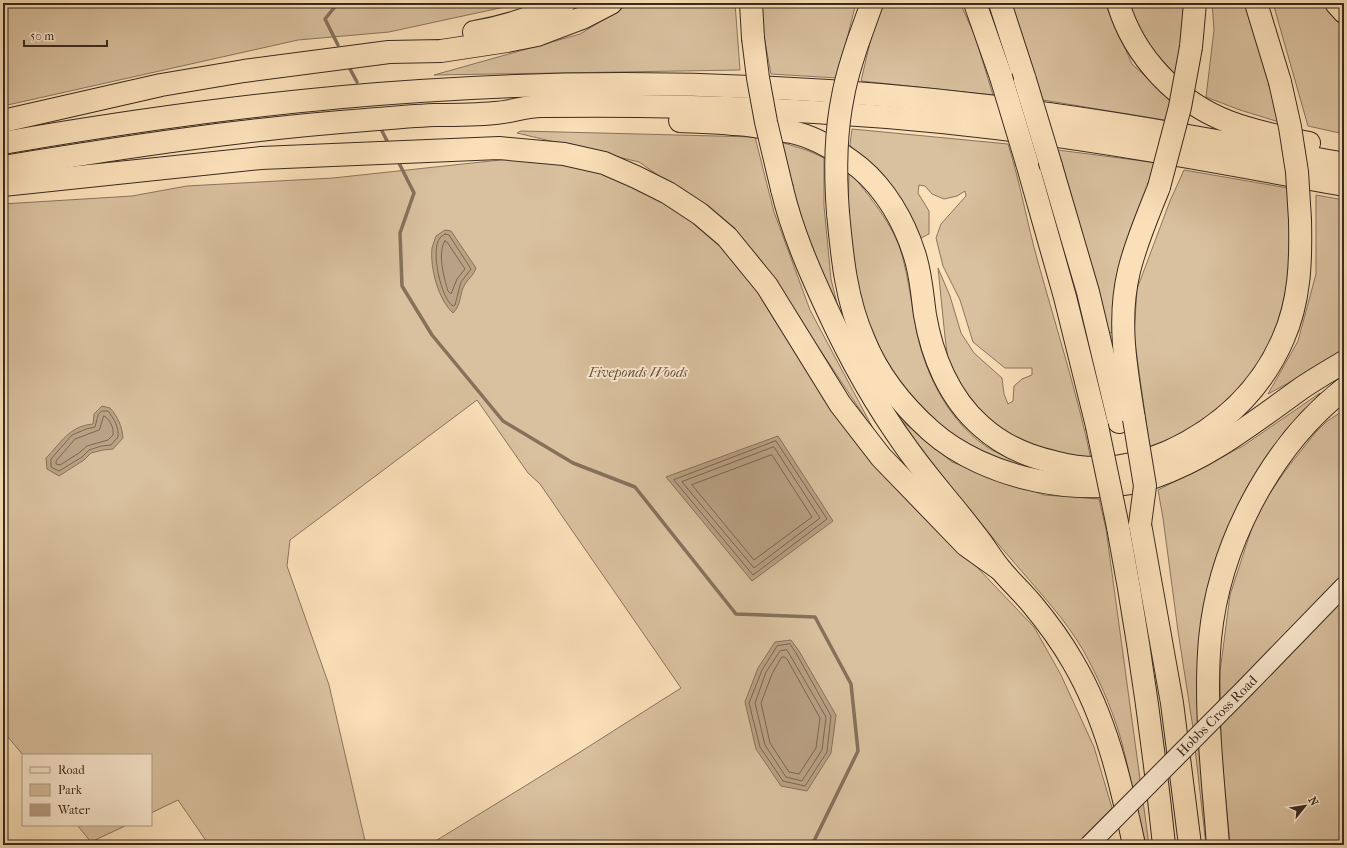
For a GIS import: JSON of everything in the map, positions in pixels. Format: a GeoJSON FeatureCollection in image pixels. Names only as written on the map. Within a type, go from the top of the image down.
{"type":"FeatureCollection","features":[{"type":"Feature","properties":{"kind":"highway"},"geometry":{"type":"LineString","coordinates":[[389,52],[433,40],[504,26],[532,17],[564,3]]}},
{"type":"Feature","properties":{"kind":"highway"},"geometry":{"type":"LineString","coordinates":[[3,121],[124,93],[200,78],[389,52],[441,51],[537,35],[582,18],[611,3]]}},
{"type":"Feature","properties":{"kind":"highway"},"geometry":{"type":"LineString","coordinates":[[751,3],[753,38],[758,78],[766,122],[787,210],[817,288],[848,351],[873,397],[901,441],[923,471],[974,532],[1001,570],[1032,604],[1055,633],[1074,663],[1098,715],[1113,759],[1134,845]]}},
{"type":"Feature","properties":{"kind":"highway"},"geometry":{"type":"LineString","coordinates":[[872,3],[846,79],[840,113],[836,159],[838,212],[847,283],[858,324],[870,354],[891,388],[907,408],[932,431],[953,447],[979,461],[1026,478],[1058,484],[1096,486],[1125,484],[1155,476],[1204,455],[1229,440],[1301,388],[1344,362]]}},
{"type":"Feature","properties":{"kind":"highway"},"geometry":{"type":"LineString","coordinates":[[975,3],[1028,163],[1065,297],[1097,426],[1134,614],[1158,786],[1164,845]]}},
{"type":"Feature","properties":{"kind":"highway"},"geometry":{"type":"LineString","coordinates":[[1000,3],[1051,166],[1126,421]]}},
{"type":"Feature","properties":{"kind":"highway"},"geometry":{"type":"LineString","coordinates":[[1118,3],[1131,34],[1147,60],[1168,83],[1197,105],[1228,121],[1264,133],[1344,151]]}},
{"type":"Feature","properties":{"kind":"highway"},"geometry":{"type":"LineString","coordinates":[[1190,845],[1172,703],[1140,524],[1126,421],[1122,333],[1124,302],[1133,255],[1159,187],[1180,107],[1191,47],[1195,3]]}},
{"type":"Feature","properties":{"kind":"highway"},"geometry":{"type":"LineString","coordinates":[[498,113],[532,120],[579,117],[736,124],[796,133],[828,146],[845,156],[876,184],[894,208],[914,252],[922,285],[925,316],[932,346],[952,392],[966,411],[982,426],[1016,450],[1044,460],[1084,468],[1118,467],[1152,459],[1188,443],[1230,414],[1252,390],[1270,365],[1283,340],[1292,315],[1298,283],[1301,254],[1297,172],[1290,127],[1280,82],[1256,3]]}},
{"type":"Feature","properties":{"kind":"highway"},"geometry":{"type":"LineString","coordinates":[[1336,3],[1344,12]]}},
{"type":"Feature","properties":{"kind":"highway"},"geometry":{"type":"LineString","coordinates":[[3,143],[144,120],[339,97],[423,90],[515,86],[672,85],[784,89],[859,94],[995,107],[1148,128],[1344,164]]}},
{"type":"Feature","properties":{"kind":"highway"},"geometry":{"type":"LineString","coordinates":[[3,167],[140,145],[261,129],[367,120],[429,115],[498,113],[536,106],[720,107],[810,112],[933,122],[1060,137],[1122,146],[1344,185]]}},
{"type":"Feature","properties":{"kind":"highway"},"geometry":{"type":"LineString","coordinates":[[3,185],[261,158],[499,148],[564,154],[604,163],[668,193],[700,214],[727,237],[767,286],[840,404],[881,458],[966,545],[1001,570]]}},
{"type":"Feature","properties":{"kind":"highway"},"geometry":{"type":"LineString","coordinates":[[1218,845],[1210,742],[1208,668],[1210,638],[1222,580],[1236,537],[1263,484],[1280,458],[1298,435],[1318,412],[1344,389]]}},
{"type":"Feature","properties":{"kind":"street","name":"Hobbs Cross Road"},"geometry":{"type":"LineString","coordinates":[[1089,845],[1344,586]]}},
{"type":"Feature","properties":{"kind":"green space"},"geometry":{"type":"Polygon","coordinates":[[[3,3],[523,3],[389,32],[298,40],[3,106],[3,3]]]}},
{"type":"Feature","properties":{"kind":"green space"},"geometry":{"type":"Polygon","coordinates":[[[631,3],[735,3],[740,70],[434,75],[580,34],[631,3]]]}},
{"type":"Feature","properties":{"kind":"green space"},"geometry":{"type":"Polygon","coordinates":[[[759,3],[856,3],[837,78],[771,74],[759,3]]]}},
{"type":"Feature","properties":{"kind":"green space"},"geometry":{"type":"Polygon","coordinates":[[[881,3],[960,3],[975,36],[993,95],[861,81],[874,25],[881,3]]]}},
{"type":"Feature","properties":{"kind":"green space"},"geometry":{"type":"Polygon","coordinates":[[[1010,3],[1105,3],[1132,64],[1176,104],[1170,121],[1043,100],[1010,3]]]}},
{"type":"Feature","properties":{"kind":"green space"},"geometry":{"type":"Polygon","coordinates":[[[1129,3],[1185,3],[1180,80],[1147,43],[1137,26],[1129,3]]]}},
{"type":"Feature","properties":{"kind":"green space"},"geometry":{"type":"Polygon","coordinates":[[[1212,3],[1248,3],[1269,71],[1279,122],[1240,110],[1206,97],[1214,30],[1212,3]]]}},
{"type":"Feature","properties":{"kind":"green space"},"geometry":{"type":"Polygon","coordinates":[[[1273,3],[1326,3],[1344,25],[1344,134],[1308,126],[1273,3]]]}},
{"type":"Feature","properties":{"kind":"green space"},"geometry":{"type":"Polygon","coordinates":[[[852,129],[1008,144],[1091,459],[1022,445],[971,406],[949,368],[938,268],[950,296],[961,333],[974,353],[1002,378],[1004,394],[1008,404],[1013,401],[1014,386],[1022,379],[1032,375],[1032,368],[1005,368],[973,342],[960,300],[943,266],[936,238],[941,224],[966,196],[965,191],[957,196],[944,199],[932,194],[925,186],[919,185],[918,193],[929,211],[929,234],[919,239],[850,145],[852,129]]]}},
{"type":"Feature","properties":{"kind":"green space"},"geometry":{"type":"Polygon","coordinates":[[[521,131],[755,137],[774,212],[810,310],[876,434],[775,282],[714,214],[639,162],[517,133],[521,131]]]}},
{"type":"Feature","properties":{"kind":"green space"},"geometry":{"type":"Polygon","coordinates":[[[781,142],[809,151],[824,158],[824,206],[831,279],[841,320],[809,241],[795,197],[781,142]]]}},
{"type":"Feature","properties":{"kind":"green space"},"geometry":{"type":"Polygon","coordinates":[[[1058,150],[1158,163],[1113,332],[1109,333],[1058,150]]]}},
{"type":"Feature","properties":{"kind":"green space","name":"Fiveponds Woods"},"geometry":{"type":"Polygon","coordinates":[[[528,157],[603,173],[668,201],[716,235],[912,499],[1034,627],[1061,675],[1094,747],[1112,808],[1075,845],[429,845],[681,688],[540,484],[528,473],[477,400],[290,540],[287,566],[329,685],[366,845],[209,845],[178,800],[152,813],[152,754],[22,754],[3,731],[3,204],[132,196],[187,186],[333,178],[528,157]]]}},
{"type":"Feature","properties":{"kind":"green space"},"geometry":{"type":"Polygon","coordinates":[[[849,170],[887,221],[898,243],[907,274],[921,350],[934,383],[943,399],[953,414],[978,440],[997,453],[1037,470],[988,457],[934,422],[881,359],[857,292],[848,225],[849,170]]]}},
{"type":"Feature","properties":{"kind":"green space"},"geometry":{"type":"Polygon","coordinates":[[[1184,170],[1288,188],[1293,247],[1281,323],[1252,380],[1207,419],[1172,440],[1150,449],[1134,336],[1137,289],[1170,201],[1184,170]]]}},
{"type":"Feature","properties":{"kind":"green space"},"geometry":{"type":"Polygon","coordinates":[[[1316,195],[1344,200],[1344,353],[1268,394],[1298,341],[1316,274],[1316,195]]]}},
{"type":"Feature","properties":{"kind":"green space"},"geometry":{"type":"Polygon","coordinates":[[[1320,393],[1263,466],[1222,550],[1200,720],[1193,728],[1158,490],[1243,446],[1320,393]]]}},
{"type":"Feature","properties":{"kind":"green space"},"geometry":{"type":"Polygon","coordinates":[[[1344,410],[1344,845],[1230,845],[1221,748],[1220,672],[1230,595],[1257,512],[1285,471],[1315,433],[1326,422],[1344,410]]]}},
{"type":"Feature","properties":{"kind":"green space"},"geometry":{"type":"Polygon","coordinates":[[[901,420],[952,462],[1044,495],[1099,499],[1106,529],[1149,845],[1143,845],[1127,763],[1113,714],[1083,650],[1061,617],[987,531],[901,420]]]}},
{"type":"Feature","properties":{"kind":"green space"},"geometry":{"type":"Polygon","coordinates":[[[1202,740],[1210,845],[1206,845],[1195,748],[1202,740]]]}},
{"type":"Feature","properties":{"kind":"green space"},"geometry":{"type":"Polygon","coordinates":[[[78,826],[125,826],[91,842],[78,826]]]}},
{"type":"Feature","properties":{"kind":"water"},"geometry":{"type":"Polygon","coordinates":[[[445,230],[451,231],[476,268],[473,275],[465,284],[458,306],[453,313],[439,292],[432,265],[432,248],[436,236],[445,230]]]}},
{"type":"Feature","properties":{"kind":"water"},"geometry":{"type":"Polygon","coordinates":[[[102,406],[110,408],[115,415],[121,426],[123,438],[113,449],[91,453],[84,460],[59,476],[47,469],[46,458],[66,436],[78,428],[93,424],[94,414],[102,406]]]}},
{"type":"Feature","properties":{"kind":"water"},"geometry":{"type":"Polygon","coordinates":[[[778,436],[833,521],[752,581],[666,477],[778,436]]]}},
{"type":"Feature","properties":{"kind":"water"},"geometry":{"type":"Polygon","coordinates":[[[791,640],[799,651],[836,715],[831,753],[807,791],[781,786],[756,749],[745,702],[758,668],[775,642],[791,640]]]}},
{"type":"Feature","properties":{"kind":"waterway"},"geometry":{"type":"LineString","coordinates":[[338,3],[325,19],[338,45]]}},
{"type":"Feature","properties":{"kind":"waterway"},"geometry":{"type":"LineString","coordinates":[[349,67],[357,82]]}},
{"type":"Feature","properties":{"kind":"waterway"},"geometry":{"type":"LineString","coordinates":[[382,131],[387,141]]}},
{"type":"Feature","properties":{"kind":"waterway"},"geometry":{"type":"LineString","coordinates":[[399,163],[414,193],[400,233],[402,286],[432,335],[503,421],[573,463],[635,487],[736,614],[815,617],[851,684],[858,751],[812,845]]}}]}
